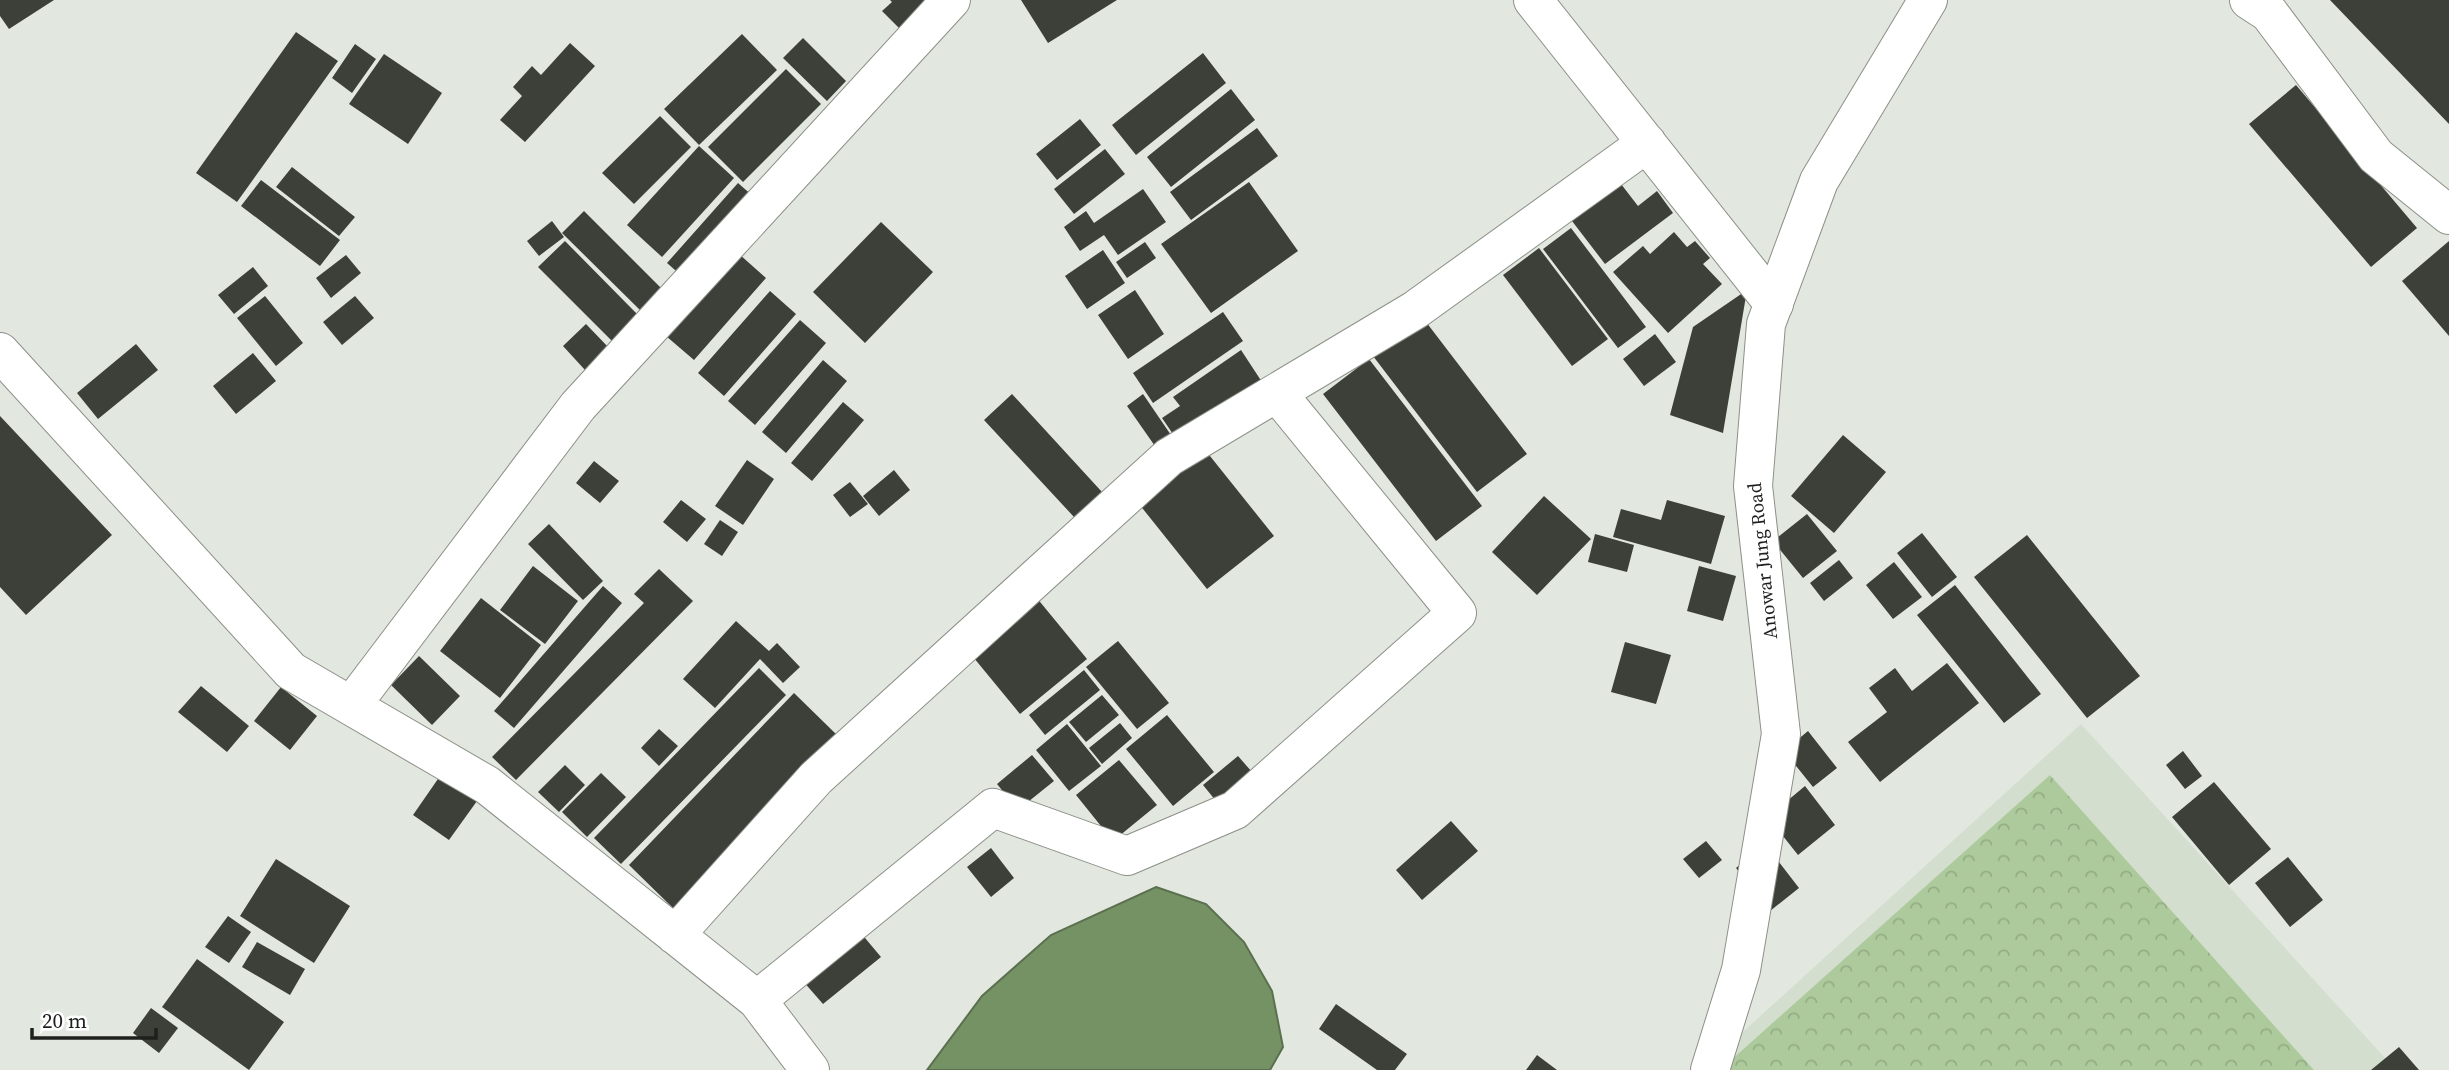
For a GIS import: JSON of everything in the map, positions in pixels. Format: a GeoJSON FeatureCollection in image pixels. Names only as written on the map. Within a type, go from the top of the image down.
{"type":"FeatureCollection","features":[{"type":"Feature","properties":{"kind":"main road"},"geometry":{"type":"LineString","coordinates":[[351,706],[578,406],[951,0]]}},
{"type":"Feature","properties":{"kind":"main road"},"geometry":{"type":"LineString","coordinates":[[1533,0],[1774,304]]}},
{"type":"Feature","properties":{"kind":"main road","name":"Anowar Jung Road"},"geometry":{"type":"LineString","coordinates":[[1710,1070],[1741,970],[1781,734],[1753,486],[1766,324],[1819,181],[1928,0]]}},
{"type":"Feature","properties":{"kind":"main road"},"geometry":{"type":"LineString","coordinates":[[2249,0],[2269,13],[2376,156],[2443,201]]}},
{"type":"Feature","properties":{"kind":"main road"},"geometry":{"type":"LineString","coordinates":[[675,935],[816,778],[1170,457],[1415,310],[1647,143]]}},
{"type":"Feature","properties":{"kind":"main road"},"geometry":{"type":"LineString","coordinates":[[1,354],[291,671],[486,785],[757,1000],[810,1070]]}},
{"type":"Feature","properties":{"kind":"main road"},"geometry":{"type":"LineString","coordinates":[[757,1000],[993,808],[1127,856],[1235,810],[1457,614],[1278,393]]}},
{"type":"Feature","properties":{"kind":"shaded area"},"geometry":{"type":"Polygon","coordinates":[[[2081,724],[2396,1070],[2314,1070],[2050,775],[1720,1070],[1701,1070],[2081,724]]]}},
{"type":"Feature","properties":{"kind":"shaded area"},"geometry":{"type":"Polygon","coordinates":[[[1156,887],[1206,904],[1244,942],[1272,991],[1283,1047],[1270,1070],[927,1070],[982,996],[1051,935],[1156,887]]]}},
{"type":"Feature","properties":{"kind":"green space"},"geometry":{"type":"Polygon","coordinates":[[[2050,775],[2314,1070],[1720,1070],[2050,775]]]}},
{"type":"Feature","properties":{"kind":"building"},"geometry":{"type":"Polygon","coordinates":[[[0,0],[54,0],[9,29],[0,16],[0,0]]]}},
{"type":"Feature","properties":{"kind":"building"},"geometry":{"type":"Polygon","coordinates":[[[890,0],[929,0],[900,29],[882,11],[892,2],[890,0]]]}},
{"type":"Feature","properties":{"kind":"building"},"geometry":{"type":"Polygon","coordinates":[[[1021,0],[1117,0],[1048,43],[1021,0]]]}},
{"type":"Feature","properties":{"kind":"building"},"geometry":{"type":"Polygon","coordinates":[[[2330,0],[2449,0],[2449,124],[2330,0]]]}},
{"type":"Feature","properties":{"kind":"building"},"geometry":{"type":"Polygon","coordinates":[[[296,32],[338,61],[237,202],[196,173],[296,32]]]}},
{"type":"Feature","properties":{"kind":"building"},"geometry":{"type":"Polygon","coordinates":[[[742,34],[777,70],[699,145],[664,109],[742,34]]]}},
{"type":"Feature","properties":{"kind":"building"},"geometry":{"type":"Polygon","coordinates":[[[803,38],[846,81],[827,101],[783,58],[803,38]]]}},
{"type":"Feature","properties":{"kind":"building"},"geometry":{"type":"Polygon","coordinates":[[[570,43],[595,66],[525,142],[500,120],[522,96],[513,87],[532,66],[541,75],[570,43]]]}},
{"type":"Feature","properties":{"kind":"building"},"geometry":{"type":"Polygon","coordinates":[[[355,44],[376,59],[352,93],[332,78],[355,44]]]}},
{"type":"Feature","properties":{"kind":"building"},"geometry":{"type":"Polygon","coordinates":[[[1203,53],[1226,83],[1136,155],[1112,125],[1203,53]]]}},
{"type":"Feature","properties":{"kind":"building"},"geometry":{"type":"Polygon","coordinates":[[[384,54],[442,93],[408,144],[349,104],[384,54]]]}},
{"type":"Feature","properties":{"kind":"building"},"geometry":{"type":"Polygon","coordinates":[[[786,69],[821,104],[743,182],[708,147],[786,69]]]}},
{"type":"Feature","properties":{"kind":"building"},"geometry":{"type":"Polygon","coordinates":[[[2296,85],[2417,228],[2371,267],[2249,124],[2296,85]]]}},
{"type":"Feature","properties":{"kind":"building"},"geometry":{"type":"Polygon","coordinates":[[[1231,89],[1255,120],[1171,187],[1147,157],[1231,89]]]}},
{"type":"Feature","properties":{"kind":"building"},"geometry":{"type":"Polygon","coordinates":[[[660,116],[691,147],[634,204],[602,173],[660,116]]]}},
{"type":"Feature","properties":{"kind":"building"},"geometry":{"type":"Polygon","coordinates":[[[1080,119],[1101,145],[1057,180],[1036,154],[1080,119]]]}},
{"type":"Feature","properties":{"kind":"building"},"geometry":{"type":"Polygon","coordinates":[[[1257,128],[1278,156],[1191,220],[1170,192],[1257,128]]]}},
{"type":"Feature","properties":{"kind":"building"},"geometry":{"type":"Polygon","coordinates":[[[699,146],[734,178],[662,257],[627,225],[699,146]]]}},
{"type":"Feature","properties":{"kind":"building"},"geometry":{"type":"Polygon","coordinates":[[[1105,149],[1125,174],[1074,214],[1054,189],[1105,149]]]}},
{"type":"Feature","properties":{"kind":"building"},"geometry":{"type":"Polygon","coordinates":[[[292,167],[355,217],[339,236],[276,187],[292,167]]]}},
{"type":"Feature","properties":{"kind":"building"},"geometry":{"type":"Polygon","coordinates":[[[261,180],[340,240],[320,266],[241,206],[261,180]]]}},
{"type":"Feature","properties":{"kind":"building"},"geometry":{"type":"Polygon","coordinates":[[[1249,182],[1298,251],[1211,313],[1161,244],[1249,182]]]}},
{"type":"Feature","properties":{"kind":"building"},"geometry":{"type":"Polygon","coordinates":[[[738,183],[754,197],[683,277],[667,263],[738,183]]]}},
{"type":"Feature","properties":{"kind":"building"},"geometry":{"type":"Polygon","coordinates":[[[1621,184],[1638,206],[1657,191],[1673,213],[1605,264],[1572,221],[1621,184]]]}},
{"type":"Feature","properties":{"kind":"building"},"geometry":{"type":"Polygon","coordinates":[[[1143,189],[1166,222],[1118,255],[1104,235],[1080,251],[1064,227],[1086,211],[1094,223],[1143,189]]]}},
{"type":"Feature","properties":{"kind":"building"},"geometry":{"type":"Polygon","coordinates":[[[584,211],[663,290],[642,312],[562,233],[584,211]]]}},
{"type":"Feature","properties":{"kind":"building"},"geometry":{"type":"Polygon","coordinates":[[[552,221],[564,237],[539,256],[527,241],[552,221]]]}},
{"type":"Feature","properties":{"kind":"building"},"geometry":{"type":"Polygon","coordinates":[[[881,222],[933,272],[865,343],[813,292],[881,222]]]}},
{"type":"Feature","properties":{"kind":"building"},"geometry":{"type":"Polygon","coordinates":[[[1571,228],[1646,327],[1618,348],[1543,249],[1571,228]]]}},
{"type":"Feature","properties":{"kind":"building"},"geometry":{"type":"Polygon","coordinates":[[[1674,232],[1687,247],[1695,241],[1710,258],[1703,264],[1722,284],[1668,333],[1613,272],[1643,246],[1650,254],[1674,232]]]}},
{"type":"Feature","properties":{"kind":"building"},"geometry":{"type":"Polygon","coordinates":[[[565,241],[638,315],[612,341],[538,267],[565,241]]]}},
{"type":"Feature","properties":{"kind":"building"},"geometry":{"type":"Polygon","coordinates":[[[2449,241],[2449,336],[2402,281],[2449,241]]]}},
{"type":"Feature","properties":{"kind":"building"},"geometry":{"type":"Polygon","coordinates":[[[1145,242],[1156,258],[1127,278],[1116,262],[1145,242]]]}},
{"type":"Feature","properties":{"kind":"building"},"geometry":{"type":"Polygon","coordinates":[[[1539,248],[1608,339],[1572,366],[1503,275],[1539,248]]]}},
{"type":"Feature","properties":{"kind":"building"},"geometry":{"type":"Polygon","coordinates":[[[1103,250],[1125,283],[1087,309],[1065,276],[1103,250]]]}},
{"type":"Feature","properties":{"kind":"building"},"geometry":{"type":"Polygon","coordinates":[[[739,254],[766,278],[694,360],[666,336],[739,254]]]}},
{"type":"Feature","properties":{"kind":"building"},"geometry":{"type":"Polygon","coordinates":[[[346,255],[361,273],[331,298],[316,278],[346,255]]]}},
{"type":"Feature","properties":{"kind":"building"},"geometry":{"type":"Polygon","coordinates":[[[253,267],[268,286],[234,314],[218,295],[253,267]]]}},
{"type":"Feature","properties":{"kind":"building"},"geometry":{"type":"Polygon","coordinates":[[[1135,290],[1164,334],[1128,359],[1098,315],[1135,290]]]}},
{"type":"Feature","properties":{"kind":"building"},"geometry":{"type":"Polygon","coordinates":[[[1747,290],[1723,433],[1670,415],[1693,327],[1747,290]]]}},
{"type":"Feature","properties":{"kind":"building"},"geometry":{"type":"Polygon","coordinates":[[[770,291],[796,314],[724,396],[698,373],[770,291]]]}},
{"type":"Feature","properties":{"kind":"building"},"geometry":{"type":"Polygon","coordinates":[[[265,296],[303,343],[276,366],[237,318],[265,296]]]}},
{"type":"Feature","properties":{"kind":"building"},"geometry":{"type":"Polygon","coordinates":[[[355,296],[374,318],[342,345],[323,322],[355,296]]]}},
{"type":"Feature","properties":{"kind":"building"},"geometry":{"type":"Polygon","coordinates":[[[1223,312],[1243,341],[1153,403],[1133,373],[1223,312]]]}},
{"type":"Feature","properties":{"kind":"building"},"geometry":{"type":"Polygon","coordinates":[[[1423,318],[1527,454],[1477,492],[1373,356],[1423,318]]]}},
{"type":"Feature","properties":{"kind":"building"},"geometry":{"type":"Polygon","coordinates":[[[800,320],[826,343],[755,425],[728,401],[800,320]]]}},
{"type":"Feature","properties":{"kind":"building"},"geometry":{"type":"Polygon","coordinates":[[[586,324],[609,348],[585,370],[563,346],[586,324]]]}},
{"type":"Feature","properties":{"kind":"building"},"geometry":{"type":"Polygon","coordinates":[[[1655,334],[1676,362],[1644,386],[1623,359],[1655,334]]]}},
{"type":"Feature","properties":{"kind":"building"},"geometry":{"type":"Polygon","coordinates":[[[136,344],[158,370],[98,419],[77,393],[136,344]]]}},
{"type":"Feature","properties":{"kind":"building"},"geometry":{"type":"Polygon","coordinates":[[[1241,350],[1262,382],[1177,440],[1162,418],[1180,406],[1173,397],[1241,350]]]}},
{"type":"Feature","properties":{"kind":"building"},"geometry":{"type":"Polygon","coordinates":[[[253,353],[276,381],[236,414],[213,386],[253,353]]]}},
{"type":"Feature","properties":{"kind":"building"},"geometry":{"type":"Polygon","coordinates":[[[1369,359],[1482,506],[1436,541],[1323,394],[1369,359]]]}},
{"type":"Feature","properties":{"kind":"building"},"geometry":{"type":"Polygon","coordinates":[[[823,360],[847,381],[786,453],[762,432],[823,360]]]}},
{"type":"Feature","properties":{"kind":"building"},"geometry":{"type":"Polygon","coordinates":[[[1012,394],[1102,492],[1074,517],[984,420],[1012,394]]]}},
{"type":"Feature","properties":{"kind":"building"},"geometry":{"type":"Polygon","coordinates":[[[1143,394],[1173,438],[1157,449],[1127,406],[1143,394]]]}},
{"type":"Feature","properties":{"kind":"building"},"geometry":{"type":"Polygon","coordinates":[[[843,402],[864,420],[812,481],[791,463],[843,402]]]}},
{"type":"Feature","properties":{"kind":"building"},"geometry":{"type":"Polygon","coordinates":[[[0,416],[112,535],[26,615],[0,587],[0,416]]]}},
{"type":"Feature","properties":{"kind":"building"},"geometry":{"type":"Polygon","coordinates":[[[1843,435],[1886,472],[1834,533],[1791,496],[1843,435]]]}},
{"type":"Feature","properties":{"kind":"building"},"geometry":{"type":"Polygon","coordinates":[[[1202,446],[1274,536],[1207,589],[1135,499],[1202,446]]]}},
{"type":"Feature","properties":{"kind":"building"},"geometry":{"type":"Polygon","coordinates":[[[747,460],[774,479],[743,525],[715,506],[747,460]]]}},
{"type":"Feature","properties":{"kind":"building"},"geometry":{"type":"Polygon","coordinates":[[[594,461],[619,481],[600,503],[576,483],[594,461]]]}},
{"type":"Feature","properties":{"kind":"building"},"geometry":{"type":"Polygon","coordinates":[[[894,470],[910,490],[879,516],[863,496],[894,470]]]}},
{"type":"Feature","properties":{"kind":"building"},"geometry":{"type":"Polygon","coordinates":[[[850,482],[868,504],[850,517],[833,495],[850,482]]]}},
{"type":"Feature","properties":{"kind":"building"},"geometry":{"type":"Polygon","coordinates":[[[1544,496],[1591,539],[1537,595],[1492,552],[1544,496]]]}},
{"type":"Feature","properties":{"kind":"building"},"geometry":{"type":"Polygon","coordinates":[[[681,500],[706,519],[687,542],[663,522],[681,500]]]}},
{"type":"Feature","properties":{"kind":"building"},"geometry":{"type":"Polygon","coordinates":[[[1667,500],[1725,516],[1711,564],[1613,537],[1621,509],[1661,520],[1667,500]]]}},
{"type":"Feature","properties":{"kind":"building"},"geometry":{"type":"Polygon","coordinates":[[[1807,514],[1837,551],[1803,578],[1773,541],[1807,514]]]}},
{"type":"Feature","properties":{"kind":"building"},"geometry":{"type":"Polygon","coordinates":[[[720,520],[738,532],[722,556],[704,544],[720,520]]]}},
{"type":"Feature","properties":{"kind":"building"},"geometry":{"type":"Polygon","coordinates":[[[549,524],[603,581],[583,600],[528,544],[549,524]]]}},
{"type":"Feature","properties":{"kind":"building"},"geometry":{"type":"Polygon","coordinates":[[[1922,533],[1957,577],[1932,597],[1897,553],[1922,533]]]}},
{"type":"Feature","properties":{"kind":"building"},"geometry":{"type":"Polygon","coordinates":[[[1595,534],[1634,545],[1627,572],[1588,562],[1595,534]]]}},
{"type":"Feature","properties":{"kind":"building"},"geometry":{"type":"Polygon","coordinates":[[[2027,535],[2140,676],[2087,718],[1974,577],[2027,535]]]}},
{"type":"Feature","properties":{"kind":"building"},"geometry":{"type":"Polygon","coordinates":[[[1839,560],[1853,578],[1824,601],[1810,583],[1839,560]]]}},
{"type":"Feature","properties":{"kind":"building"},"geometry":{"type":"Polygon","coordinates":[[[1894,562],[1922,597],[1893,619],[1866,585],[1894,562]]]}},
{"type":"Feature","properties":{"kind":"building"},"geometry":{"type":"Polygon","coordinates":[[[533,566],[578,601],[545,644],[500,610],[533,566]]]}},
{"type":"Feature","properties":{"kind":"building"},"geometry":{"type":"Polygon","coordinates":[[[1699,566],[1736,576],[1723,621],[1687,611],[1699,566]]]}},
{"type":"Feature","properties":{"kind":"building"},"geometry":{"type":"Polygon","coordinates":[[[659,569],[693,601],[516,780],[492,757],[644,603],[634,594],[659,569]]]}},
{"type":"Feature","properties":{"kind":"building"},"geometry":{"type":"Polygon","coordinates":[[[1955,585],[2041,694],[2004,723],[1917,615],[1955,585]]]}},
{"type":"Feature","properties":{"kind":"building"},"geometry":{"type":"Polygon","coordinates":[[[603,586],[622,603],[514,728],[494,711],[603,586]]]}},
{"type":"Feature","properties":{"kind":"building"},"geometry":{"type":"Polygon","coordinates":[[[1036,597],[1087,659],[1020,714],[969,652],[1036,597]]]}},
{"type":"Feature","properties":{"kind":"building"},"geometry":{"type":"Polygon","coordinates":[[[481,598],[541,645],[500,698],[440,651],[481,598]]]}},
{"type":"Feature","properties":{"kind":"building"},"geometry":{"type":"Polygon","coordinates":[[[736,621],[769,651],[777,643],[800,667],[783,683],[760,659],[715,708],[683,679],[736,621]]]}},
{"type":"Feature","properties":{"kind":"building"},"geometry":{"type":"Polygon","coordinates":[[[1118,641],[1169,703],[1137,729],[1086,667],[1118,641]]]}},
{"type":"Feature","properties":{"kind":"building"},"geometry":{"type":"Polygon","coordinates":[[[1625,642],[1671,655],[1656,704],[1611,692],[1625,642]]]}},
{"type":"Feature","properties":{"kind":"building"},"geometry":{"type":"Polygon","coordinates":[[[419,656],[460,696],[432,725],[391,685],[419,656]]]}},
{"type":"Feature","properties":{"kind":"building"},"geometry":{"type":"Polygon","coordinates":[[[1947,663],[1979,703],[1880,782],[1848,742],[1887,712],[1869,688],[1895,668],[1912,691],[1947,663]]]}},
{"type":"Feature","properties":{"kind":"building"},"geometry":{"type":"Polygon","coordinates":[[[759,668],[786,695],[621,864],[594,838],[759,668]]]}},
{"type":"Feature","properties":{"kind":"building"},"geometry":{"type":"Polygon","coordinates":[[[1084,670],[1100,690],[1045,735],[1029,715],[1084,670]]]}},
{"type":"Feature","properties":{"kind":"building"},"geometry":{"type":"Polygon","coordinates":[[[201,686],[249,726],[227,752],[178,712],[201,686]]]}},
{"type":"Feature","properties":{"kind":"building"},"geometry":{"type":"Polygon","coordinates":[[[281,687],[317,716],[290,750],[254,721],[281,687]]]}},
{"type":"Feature","properties":{"kind":"building"},"geometry":{"type":"Polygon","coordinates":[[[794,693],[838,736],[673,908],[629,865],[794,693]]]}},
{"type":"Feature","properties":{"kind":"building"},"geometry":{"type":"Polygon","coordinates":[[[1102,695],[1119,715],[1086,742],[1069,722],[1102,695]]]}},
{"type":"Feature","properties":{"kind":"building"},"geometry":{"type":"Polygon","coordinates":[[[1167,715],[1214,772],[1173,806],[1126,749],[1167,715]]]}},
{"type":"Feature","properties":{"kind":"building"},"geometry":{"type":"Polygon","coordinates":[[[1120,723],[1132,738],[1102,764],[1089,748],[1120,723]]]}},
{"type":"Feature","properties":{"kind":"building"},"geometry":{"type":"Polygon","coordinates":[[[1067,724],[1101,766],[1069,791],[1036,750],[1067,724]]]}},
{"type":"Feature","properties":{"kind":"building"},"geometry":{"type":"Polygon","coordinates":[[[659,729],[678,746],[659,766],[641,748],[659,729]]]}},
{"type":"Feature","properties":{"kind":"building"},"geometry":{"type":"Polygon","coordinates":[[[1808,731],[1837,768],[1813,787],[1784,751],[1808,731]]]}},
{"type":"Feature","properties":{"kind":"building"},"geometry":{"type":"Polygon","coordinates":[[[2183,751],[2202,776],[2185,789],[2166,765],[2183,751]]]}},
{"type":"Feature","properties":{"kind":"building"},"geometry":{"type":"Polygon","coordinates":[[[1032,755],[1054,781],[1018,810],[997,784],[1032,755]]]}},
{"type":"Feature","properties":{"kind":"building"},"geometry":{"type":"Polygon","coordinates":[[[1238,756],[1252,772],[1216,801],[1203,785],[1238,756]]]}},
{"type":"Feature","properties":{"kind":"building"},"geometry":{"type":"Polygon","coordinates":[[[1119,760],[1157,805],[1113,841],[1076,795],[1119,760]]]}},
{"type":"Feature","properties":{"kind":"building"},"geometry":{"type":"Polygon","coordinates":[[[565,765],[585,785],[559,812],[538,792],[565,765]]]}},
{"type":"Feature","properties":{"kind":"building"},"geometry":{"type":"Polygon","coordinates":[[[601,773],[626,797],[587,837],[562,812],[601,773]]]}},
{"type":"Feature","properties":{"kind":"building"},"geometry":{"type":"Polygon","coordinates":[[[440,776],[477,801],[449,840],[413,815],[440,776]]]}},
{"type":"Feature","properties":{"kind":"building"},"geometry":{"type":"Polygon","coordinates":[[[2214,782],[2271,849],[2229,885],[2172,817],[2214,782]]]}},
{"type":"Feature","properties":{"kind":"building"},"geometry":{"type":"Polygon","coordinates":[[[1805,786],[1835,825],[1798,855],[1768,817],[1805,786]]]}},
{"type":"Feature","properties":{"kind":"building"},"geometry":{"type":"Polygon","coordinates":[[[1451,821],[1478,851],[1422,900],[1396,870],[1451,821]]]}},
{"type":"Feature","properties":{"kind":"building"},"geometry":{"type":"Polygon","coordinates":[[[1706,841],[1722,860],[1699,878],[1683,859],[1706,841]]]}},
{"type":"Feature","properties":{"kind":"building"},"geometry":{"type":"Polygon","coordinates":[[[1765,844],[1799,888],[1770,911],[1736,868],[1765,844]]]}},
{"type":"Feature","properties":{"kind":"building"},"geometry":{"type":"Polygon","coordinates":[[[991,848],[1014,878],[991,897],[967,867],[991,848]]]}},
{"type":"Feature","properties":{"kind":"building"},"geometry":{"type":"Polygon","coordinates":[[[2288,857],[2323,900],[2290,927],[2255,883],[2288,857]]]}},
{"type":"Feature","properties":{"kind":"building"},"geometry":{"type":"Polygon","coordinates":[[[276,859],[350,906],[314,963],[240,916],[276,859]]]}},
{"type":"Feature","properties":{"kind":"building"},"geometry":{"type":"Polygon","coordinates":[[[228,916],[251,932],[229,963],[205,947],[228,916]]]}},
{"type":"Feature","properties":{"kind":"building"},"geometry":{"type":"Polygon","coordinates":[[[860,932],[881,957],[823,1004],[802,980],[860,932]]]}},
{"type":"Feature","properties":{"kind":"building"},"geometry":{"type":"Polygon","coordinates":[[[257,942],[305,969],[290,995],[242,967],[257,942]]]}},
{"type":"Feature","properties":{"kind":"building"},"geometry":{"type":"Polygon","coordinates":[[[197,959],[284,1022],[249,1070],[162,1007],[197,959]]]}},
{"type":"Feature","properties":{"kind":"building"},"geometry":{"type":"Polygon","coordinates":[[[1336,1004],[1407,1054],[1395,1070],[1377,1070],[1319,1029],[1336,1004]]]}},
{"type":"Feature","properties":{"kind":"building"},"geometry":{"type":"Polygon","coordinates":[[[151,1008],[178,1028],[159,1053],[133,1033],[151,1008]]]}},
{"type":"Feature","properties":{"kind":"building"},"geometry":{"type":"Polygon","coordinates":[[[2399,1047],[2419,1070],[2371,1070],[2399,1047]]]}},
{"type":"Feature","properties":{"kind":"building"},"geometry":{"type":"Polygon","coordinates":[[[1537,1055],[1557,1070],[1526,1070],[1537,1055]]]}}]}
